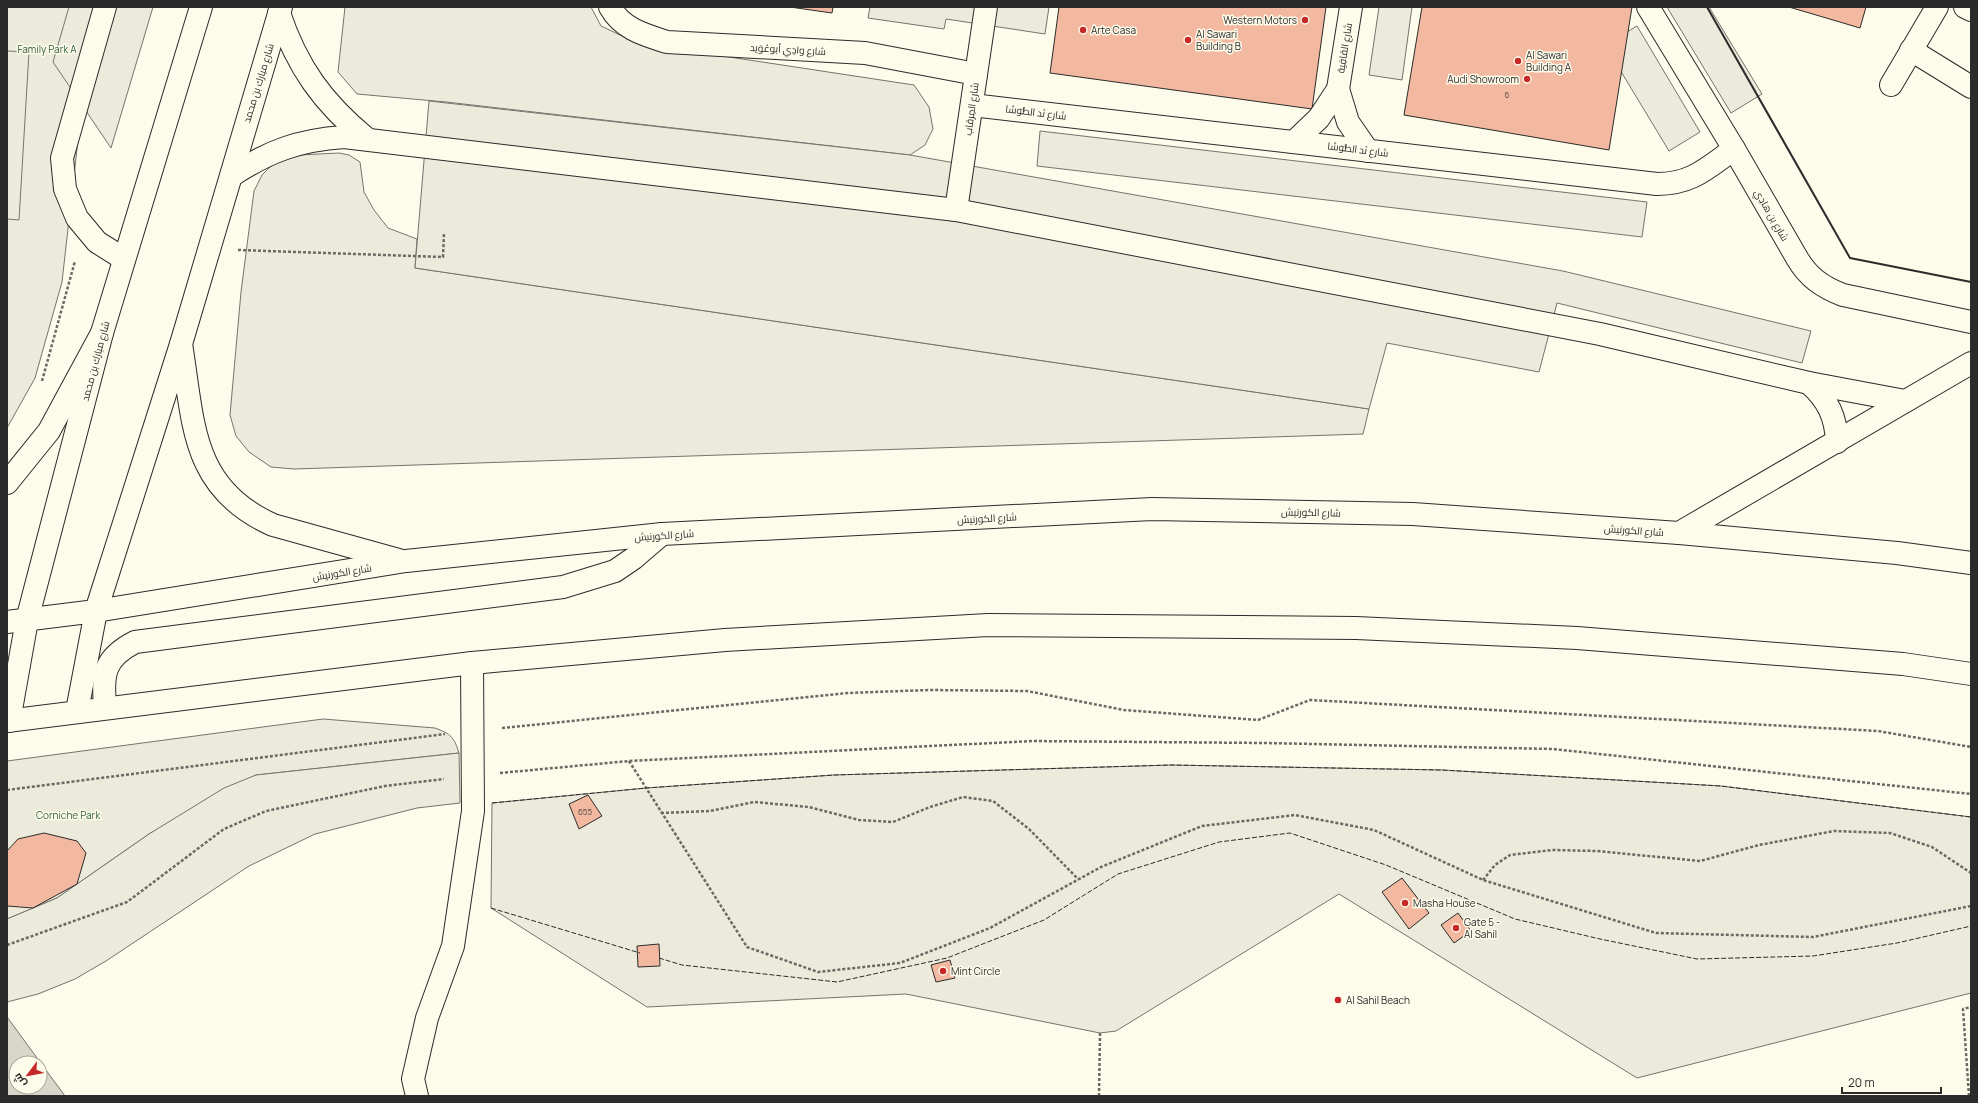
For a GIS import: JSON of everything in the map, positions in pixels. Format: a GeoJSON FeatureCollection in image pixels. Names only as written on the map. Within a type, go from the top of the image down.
{"type":"FeatureCollection","features":[{"type":"Feature","properties":{"kind":"main road"},"geometry":{"type":"LineString","coordinates":[[104,7],[62,158],[65,189],[77,218],[97,242],[124,259]]}},
{"type":"Feature","properties":{"kind":"main road","name":"شارع مبارك بن محمد"},"geometry":{"type":"LineString","coordinates":[[8,721],[17,621],[124,259],[201,7]]}},
{"type":"Feature","properties":{"kind":"main road","name":"شارع وادِي أبوعُوَيد"},"geometry":{"type":"LineString","coordinates":[[610,7],[614,14],[637,33],[668,42],[865,53],[976,74]]}},
{"type":"Feature","properties":{"kind":"main road","name":"شارع المِرقاب"},"geometry":{"type":"LineString","coordinates":[[956,210],[986,7]]}},
{"type":"Feature","properties":{"kind":"main road","name":"شارع القافِية"},"geometry":{"type":"LineString","coordinates":[[1294,142],[1319,118],[1338,89],[1351,7]]}},
{"type":"Feature","properties":{"kind":"main road","name":"شارع بن هادِي"},"geometry":{"type":"LineString","coordinates":[[1648,7],[1734,149],[1804,270],[1814,280],[1828,290],[1842,295],[1971,322]]}},
{"type":"Feature","properties":{"kind":"main road"},"geometry":{"type":"LineString","coordinates":[[1891,84],[1937,7]]}},
{"type":"Feature","properties":{"kind":"main road"},"geometry":{"type":"LineString","coordinates":[[1965,7],[1971,10]]}},
{"type":"Feature","properties":{"kind":"main road"},"geometry":{"type":"LineString","coordinates":[[280,10],[286,35],[308,76],[336,112],[367,139]]}},
{"type":"Feature","properties":{"kind":"main road","name":"شارع مبارك بن محمد"},"geometry":{"type":"LineString","coordinates":[[77,711],[96,611],[181,344],[280,10]]}},
{"type":"Feature","properties":{"kind":"main road"},"geometry":{"type":"LineString","coordinates":[[1911,50],[1971,87]]}},
{"type":"Feature","properties":{"kind":"main road","name":"شارع القافِية"},"geometry":{"type":"LineString","coordinates":[[1338,89],[1348,122],[1368,150]]}},
{"type":"Feature","properties":{"kind":"main road","name":"شارع نَد الطُّوشا"},"geometry":{"type":"LineString","coordinates":[[972,105],[1657,184],[1674,184],[1689,180],[1734,149]]}},
{"type":"Feature","properties":{"kind":"main road"},"geometry":{"type":"LineString","coordinates":[[231,176],[260,158],[297,143],[344,137],[367,139],[408,146],[956,210],[1600,334],[1809,384],[1906,401]]}},
{"type":"Feature","properties":{"kind":"main road"},"geometry":{"type":"LineString","coordinates":[[7,483],[49,431],[102,333]]}},
{"type":"Feature","properties":{"kind":"main road"},"geometry":{"type":"LineString","coordinates":[[181,344],[197,441],[204,462],[215,481],[233,501],[254,516],[272,525],[406,561]]}},
{"type":"Feature","properties":{"kind":"main road"},"geometry":{"type":"LineString","coordinates":[[1680,533],[1971,363]]}},
{"type":"Feature","properties":{"kind":"main road"},"geometry":{"type":"LineString","coordinates":[[1809,384],[1828,403],[1836,429],[1837,442]]}},
{"type":"Feature","properties":{"kind":"main road","name":"شارع الكورنيش"},"geometry":{"type":"LineString","coordinates":[[17,621],[96,611],[406,561],[662,534],[1152,509],[1413,514],[1680,533],[1897,553],[1971,563]]}},
{"type":"Feature","properties":{"kind":"main road"},"geometry":{"type":"LineString","coordinates":[[105,708],[104,676],[110,661],[121,649],[135,642],[563,587],[615,571],[634,558],[662,534]]}},
{"type":"Feature","properties":{"kind":"main road"},"geometry":{"type":"LineString","coordinates":[[8,721],[77,711],[472,663],[725,640],[988,625],[1356,628],[1577,638],[1903,664],[1971,674]]}},
{"type":"Feature","properties":{"kind":"main road"},"geometry":{"type":"LineString","coordinates":[[417,1096],[413,1079],[427,1018],[453,946],[472,811],[472,663]]}},
{"type":"Feature","properties":{"kind":"path"},"geometry":{"type":"LineString","coordinates":[[209,249],[443,257],[444,233]]}},
{"type":"Feature","properties":{"kind":"path"},"geometry":{"type":"LineString","coordinates":[[41,382],[77,255]]}},
{"type":"Feature","properties":{"kind":"path"},"geometry":{"type":"LineString","coordinates":[[7,790],[381,740],[847,693],[929,690],[1027,691],[1124,710],[1258,720],[1310,700],[1878,731],[1971,747]]}},
{"type":"Feature","properties":{"kind":"path"},"geometry":{"type":"LineString","coordinates":[[7,945],[126,902],[224,829],[266,810],[385,786],[628,761],[1032,741],[1265,743],[1553,749],[1926,787],[1971,794]]}},
{"type":"Feature","properties":{"kind":"path"},"geometry":{"type":"LineString","coordinates":[[628,761],[747,948],[818,972],[900,963],[990,928],[1101,867],[1202,826],[1295,815],[1374,830],[1483,880],[1656,933],[1812,937],[1971,906]]}},
{"type":"Feature","properties":{"kind":"path"},"geometry":{"type":"LineString","coordinates":[[661,813],[710,811],[754,802],[809,807],[859,820],[893,822],[930,807],[964,797],[994,801],[1029,829],[1078,879]]}},
{"type":"Feature","properties":{"kind":"path"},"geometry":{"type":"LineString","coordinates":[[1483,880],[1495,865],[1510,855],[1552,850],[1597,851],[1700,860],[1759,845],[1834,831],[1890,832],[1932,847],[1971,873]]}},
{"type":"Feature","properties":{"kind":"path"},"geometry":{"type":"LineString","coordinates":[[1969,1096],[1963,1009],[1971,1007]]}},
{"type":"Feature","properties":{"kind":"path"},"geometry":{"type":"LineString","coordinates":[[1099,1096],[1100,1033]]}},
{"type":"Feature","properties":{"kind":"green space","name":"Family Park A"},"geometry":{"type":"Polygon","coordinates":[[[7,7],[93,7],[62,282],[35,378],[7,428],[7,7]]]}},
{"type":"Feature","properties":{"kind":"green space"},"geometry":{"type":"Polygon","coordinates":[[[345,7],[591,7],[601,26],[637,43],[914,85],[929,107],[933,129],[925,145],[910,155],[446,102],[357,94],[338,72],[345,7]]]}},
{"type":"Feature","properties":{"kind":"green space"},"geometry":{"type":"Polygon","coordinates":[[[339,153],[349,155],[360,162],[364,192],[374,210],[388,228],[417,239],[415,268],[1369,409],[1363,434],[294,469],[271,467],[249,452],[236,436],[230,415],[241,292],[254,191],[262,175],[272,165],[299,155],[339,153]]]}},
{"type":"Feature","properties":{"kind":"green space","name":"Corniche Park"},"geometry":{"type":"Polygon","coordinates":[[[323,719],[435,728],[445,732],[451,737],[459,753],[256,775],[149,834],[57,898],[7,919],[7,761],[323,719]]]}},
{"type":"Feature","properties":{"kind":"green space"},"geometry":{"type":"Polygon","coordinates":[[[1171,765],[1442,770],[1721,786],[1971,817],[1971,993],[1637,1078],[1339,894],[1116,1031],[1100,1033],[906,994],[647,1007],[491,908],[492,803],[646,788],[834,775],[1171,765]]]}},
{"type":"Feature","properties":{"kind":"shaded area"},"geometry":{"type":"Polygon","coordinates":[[[69,7],[153,7],[111,148],[53,62],[69,7]]]}},
{"type":"Feature","properties":{"kind":"shaded area"},"geometry":{"type":"Polygon","coordinates":[[[870,7],[1049,7],[1045,34],[946,19],[944,29],[868,18],[870,7]]]}},
{"type":"Feature","properties":{"kind":"shaded area"},"geometry":{"type":"Polygon","coordinates":[[[1379,7],[1412,7],[1402,80],[1369,75],[1379,7]]]}},
{"type":"Feature","properties":{"kind":"shaded area"},"geometry":{"type":"Polygon","coordinates":[[[1667,7],[1709,7],[1762,94],[1731,113],[1667,7]]]}},
{"type":"Feature","properties":{"kind":"shaded area"},"geometry":{"type":"Polygon","coordinates":[[[1637,26],[1700,132],[1669,151],[1605,45],[1637,26]]]}},
{"type":"Feature","properties":{"kind":"shaded area"},"geometry":{"type":"Polygon","coordinates":[[[7,51],[29,52],[19,220],[7,219],[7,51]]]}},
{"type":"Feature","properties":{"kind":"shaded area"},"geometry":{"type":"Polygon","coordinates":[[[429,101],[910,155],[1563,271],[1811,331],[1802,363],[1557,303],[1539,372],[1387,343],[1369,409],[415,268],[429,101]]]}},
{"type":"Feature","properties":{"kind":"shaded area"},"geometry":{"type":"Polygon","coordinates":[[[1040,131],[1647,202],[1642,237],[1037,166],[1040,131]]]}},
{"type":"Feature","properties":{"kind":"shaded area"},"geometry":{"type":"Polygon","coordinates":[[[459,753],[460,803],[417,808],[315,834],[249,866],[106,961],[75,979],[38,994],[7,1002],[7,919],[57,898],[149,834],[224,788],[256,775],[459,753]]]}},
{"type":"Feature","properties":{"kind":"shaded area"},"geometry":{"type":"Polygon","coordinates":[[[7,1017],[35,1055],[8,1055],[8,1095],[48,1095],[48,1073],[65,1096],[7,1096],[7,1017]]]}},
{"type":"Feature","properties":{"kind":"building"},"geometry":{"type":"Polygon","coordinates":[[[790,7],[833,7],[832,13],[790,7]]]}},
{"type":"Feature","properties":{"kind":"building","name":"Al Sawari Building B"},"geometry":{"type":"Polygon","coordinates":[[[1059,7],[1326,7],[1312,109],[1050,73],[1059,7]]]}},
{"type":"Feature","properties":{"kind":"building","name":"Al Sawari Building A"},"geometry":{"type":"Polygon","coordinates":[[[1422,7],[1632,7],[1609,150],[1404,115],[1422,7]]]}},
{"type":"Feature","properties":{"kind":"building"},"geometry":{"type":"Polygon","coordinates":[[[1789,7],[1866,7],[1860,28],[1789,7]]]}},
{"type":"Feature","properties":{"kind":"building"},"geometry":{"type":"Polygon","coordinates":[[[588,795],[602,816],[579,829],[569,804],[588,795]]]}},
{"type":"Feature","properties":{"kind":"building"},"geometry":{"type":"Polygon","coordinates":[[[44,833],[77,841],[86,853],[77,884],[33,908],[7,906],[7,851],[18,839],[44,833]]]}},
{"type":"Feature","properties":{"kind":"building"},"geometry":{"type":"Polygon","coordinates":[[[1402,878],[1429,913],[1409,929],[1382,892],[1402,878]]]}},
{"type":"Feature","properties":{"kind":"building","name":"Gate 5 - Al Sahil"},"geometry":{"type":"Polygon","coordinates":[[[1458,913],[1471,931],[1454,943],[1441,925],[1458,913]]]}},
{"type":"Feature","properties":{"kind":"building"},"geometry":{"type":"Polygon","coordinates":[[[659,944],[660,966],[638,967],[637,946],[659,944]]]}},
{"type":"Feature","properties":{"kind":"building","name":"Mint Circle"},"geometry":{"type":"Polygon","coordinates":[[[950,960],[955,978],[936,982],[931,965],[950,960]]]}},
{"type":"Feature","properties":{"kind":"fence"},"geometry":{"type":"LineString","coordinates":[[492,803],[646,788],[834,775],[1171,765],[1442,770],[1721,786],[1971,817]]}},
{"type":"Feature","properties":{"kind":"fence"},"geometry":{"type":"LineString","coordinates":[[659,958],[682,965],[837,982],[947,958],[1044,920],[1118,874],[1219,842],[1290,833],[1386,865],[1515,919],[1600,939],[1697,959],[1813,956],[1897,943],[1971,926]]}},
{"type":"Feature","properties":{"kind":"fence"},"geometry":{"type":"LineString","coordinates":[[491,908],[640,953]]}},
{"type":"Feature","properties":{"kind":"wall"},"geometry":{"type":"LineString","coordinates":[[1707,7],[1850,258],[1971,282]]}},
{"type":"Feature","properties":{"kind":"place","name":"Western Motors"},"geometry":{"type":"Point","coordinates":[1305,20]}},
{"type":"Feature","properties":{"kind":"place","name":"Arte Casa"},"geometry":{"type":"Point","coordinates":[1083,30]}},
{"type":"Feature","properties":{"kind":"place","name":"Al Sawari Building B"},"geometry":{"type":"Point","coordinates":[1188,40]}},
{"type":"Feature","properties":{"kind":"place","name":"Al Sawari Building A"},"geometry":{"type":"Point","coordinates":[1518,61]}},
{"type":"Feature","properties":{"kind":"place","name":"Audi Showroom"},"geometry":{"type":"Point","coordinates":[1527,79]}},
{"type":"Feature","properties":{"kind":"place","name":"Masha House"},"geometry":{"type":"Point","coordinates":[1405,903]}},
{"type":"Feature","properties":{"kind":"place","name":"Gate 5 - Al Sahil"},"geometry":{"type":"Point","coordinates":[1456,928]}},
{"type":"Feature","properties":{"kind":"place","name":"Mint Circle"},"geometry":{"type":"Point","coordinates":[943,971]}},
{"type":"Feature","properties":{"kind":"place","name":"Al Sahil Beach"},"geometry":{"type":"Point","coordinates":[1338,1000]}}]}
